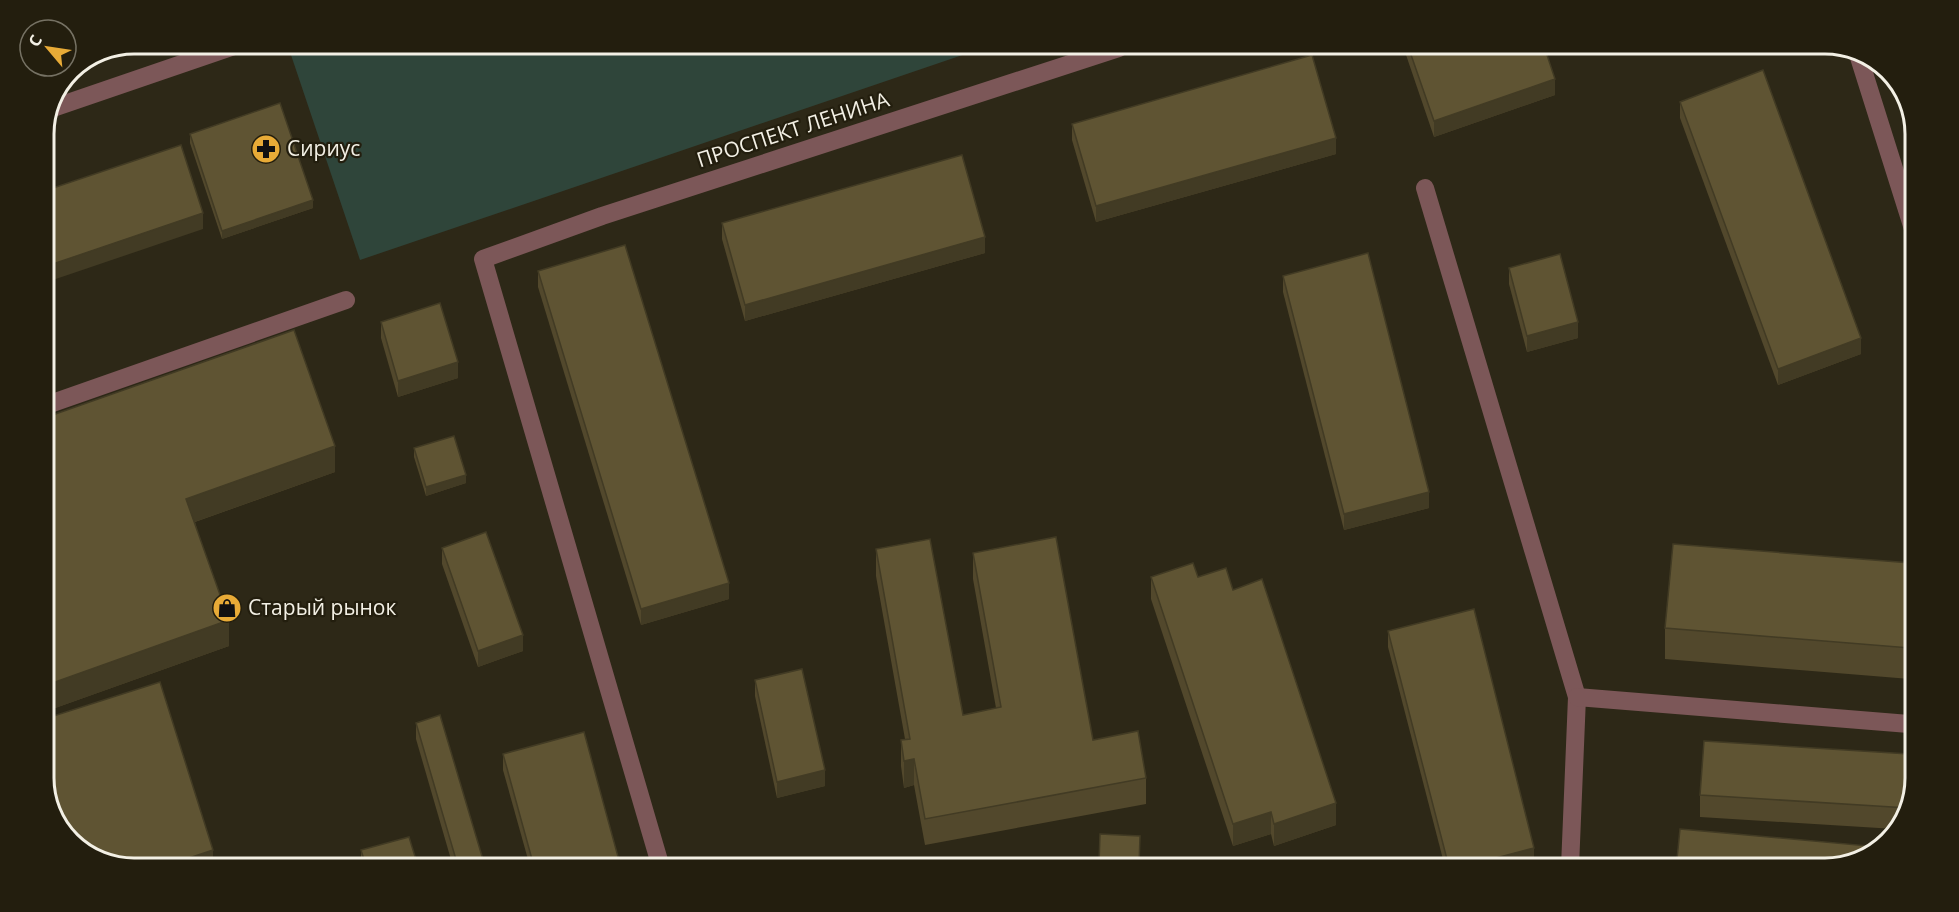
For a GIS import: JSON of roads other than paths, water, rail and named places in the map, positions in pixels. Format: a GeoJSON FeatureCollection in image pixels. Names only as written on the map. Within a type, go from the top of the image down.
{"type":"FeatureCollection","features":[{"type":"Feature","properties":{"kind":"street"},"geometry":{"type":"LineString","coordinates":[[60,106],[211,54]]}},
{"type":"Feature","properties":{"kind":"street","name":"ПРОСПЕКТ ЛЕНИНА"},"geometry":{"type":"LineString","coordinates":[[658,858],[483,259],[602,216],[1101,54]]}},
{"type":"Feature","properties":{"kind":"street"},"geometry":{"type":"LineString","coordinates":[[1861,63],[1905,203]]}},
{"type":"Feature","properties":{"kind":"street"},"geometry":{"type":"LineString","coordinates":[[1425,188],[1577,698],[1570,858]]}},
{"type":"Feature","properties":{"kind":"street"},"geometry":{"type":"LineString","coordinates":[[54,402],[346,300]]}},
{"type":"Feature","properties":{"kind":"street"},"geometry":{"type":"LineString","coordinates":[[1577,698],[1905,724]]}},
{"type":"Feature","properties":{"kind":"place","name":"Сириус"},"geometry":{"type":"Point","coordinates":[266,149]}},
{"type":"Feature","properties":{"kind":"place","name":"Старый рынок"},"geometry":{"type":"Point","coordinates":[227,608]}}]}
